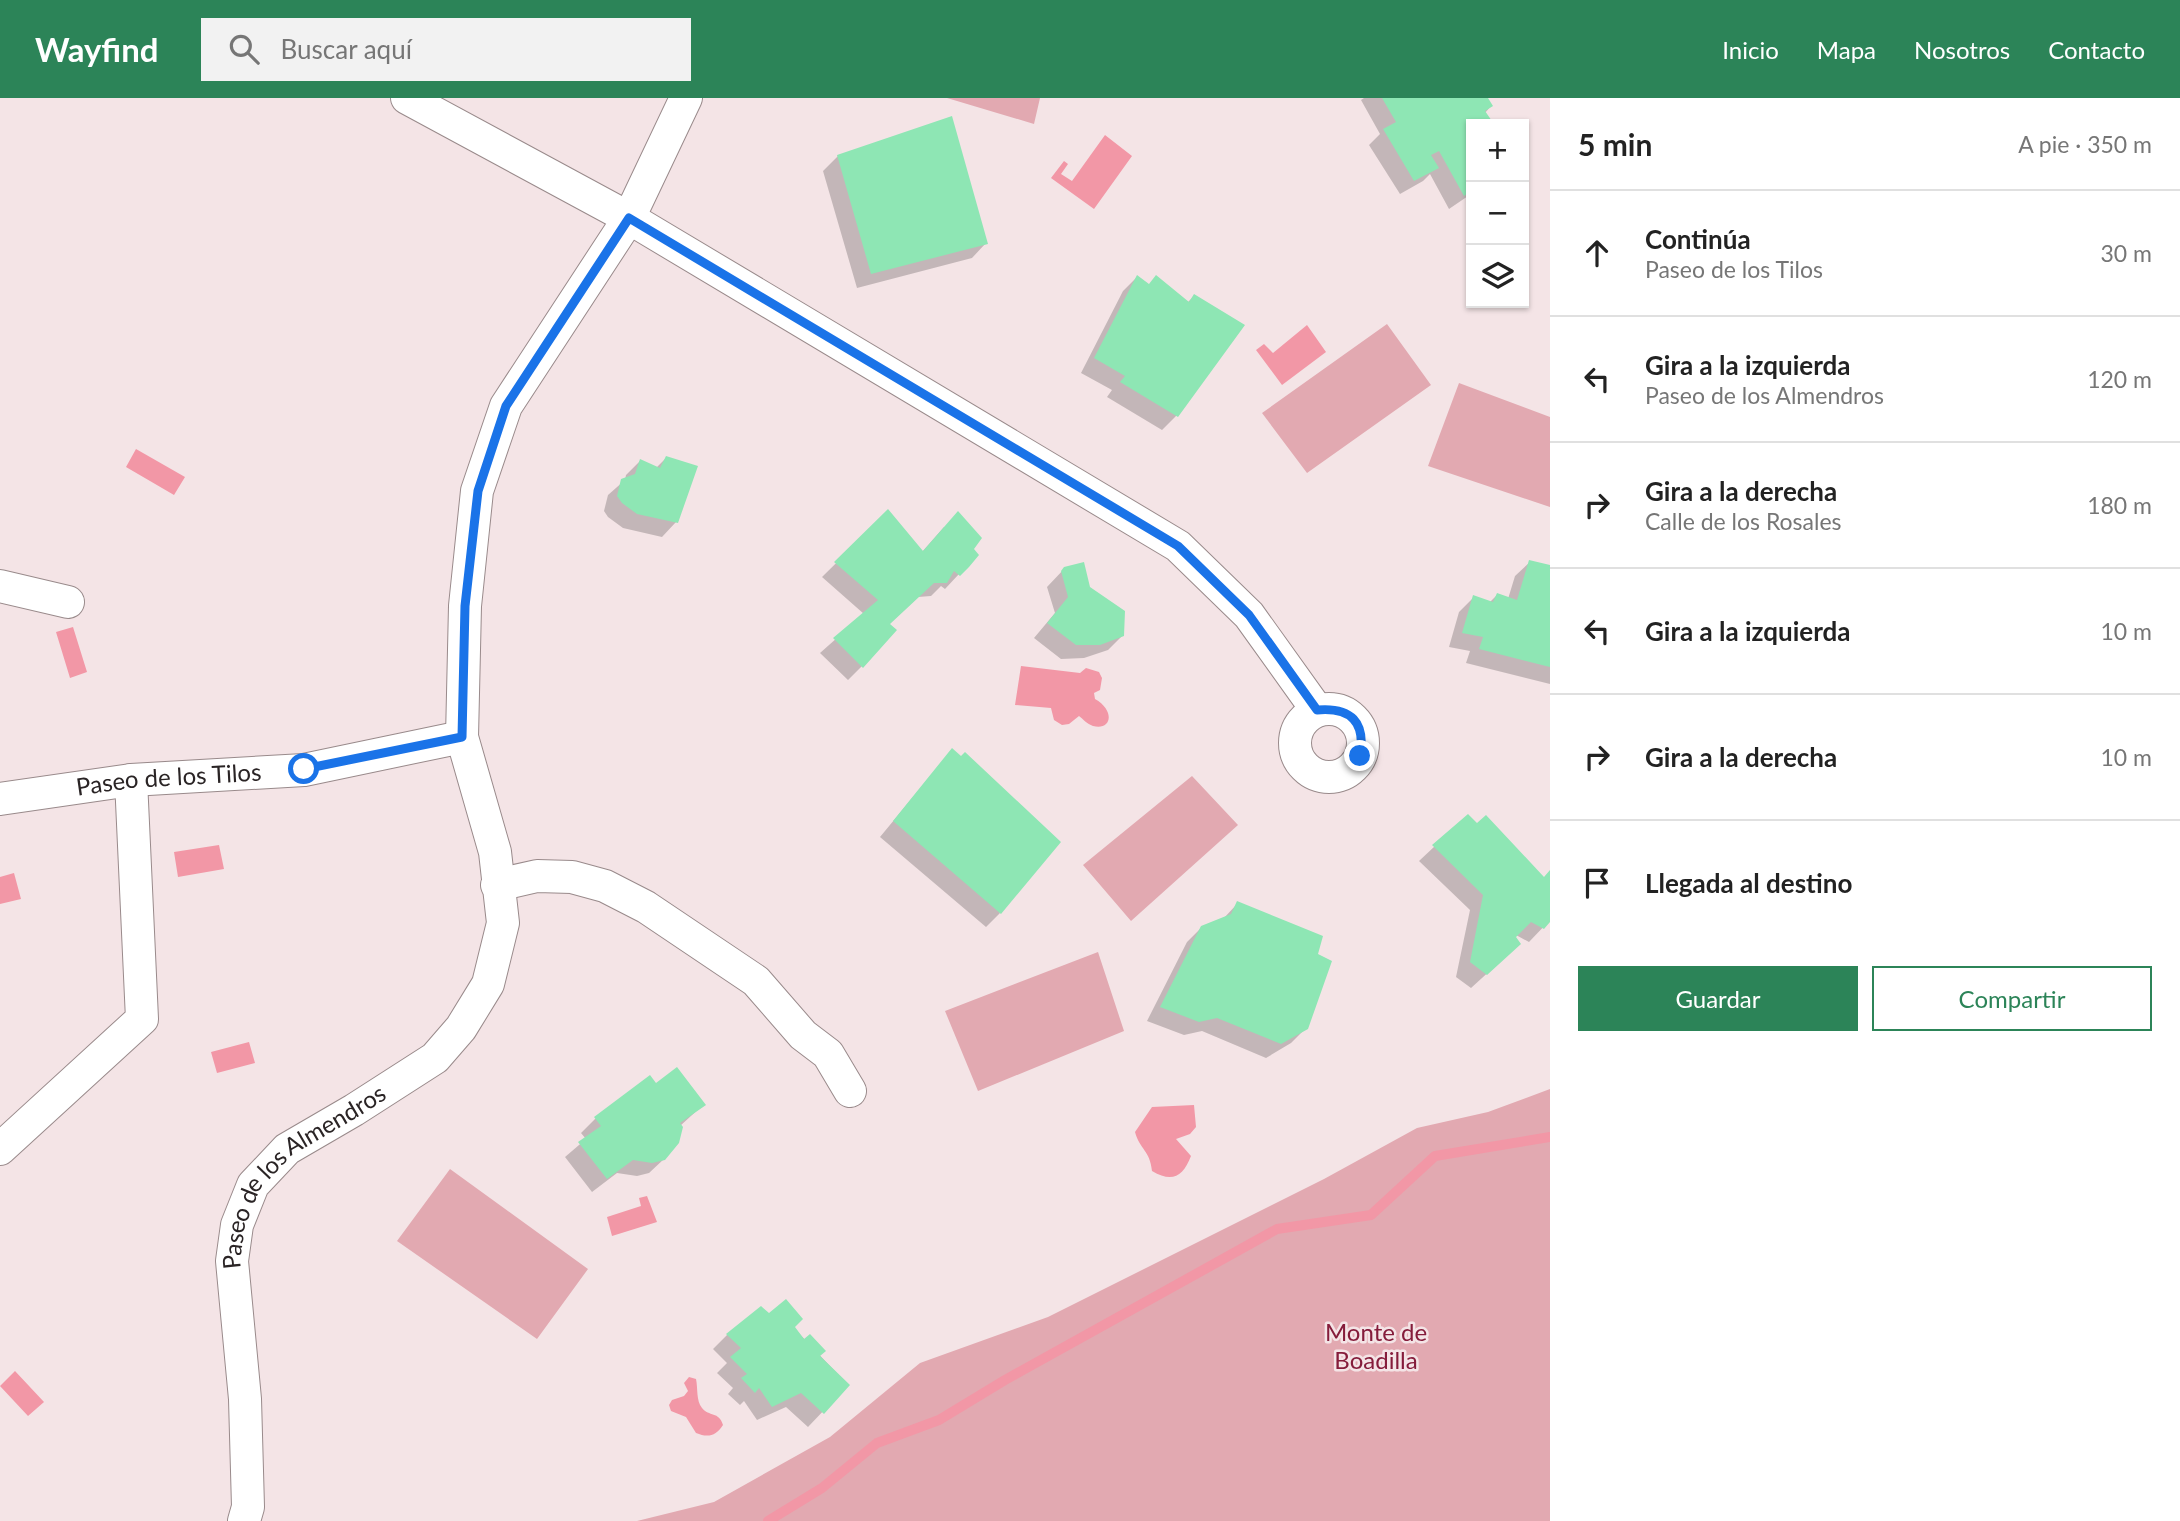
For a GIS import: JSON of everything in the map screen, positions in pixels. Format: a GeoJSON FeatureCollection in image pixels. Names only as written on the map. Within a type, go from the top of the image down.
{"type":"FeatureCollection","features":[{"type":"Feature","properties":{"kind":"street"},"geometry":{"type":"LineString","coordinates":[[407,98],[629,218],[1178,546],[1249,615],[1317,710]]}},
{"type":"Feature","properties":{"kind":"street","name":"Paseo de los Almendros"},"geometry":{"type":"LineString","coordinates":[[244,1521],[248,1507],[245,1399],[232,1262],[237,1226],[253,1185],[286,1149],[354,1110],[435,1058],[461,1028],[488,984],[503,923],[495,852],[462,737],[465,606],[478,491],[506,406],[629,218],[686,98]]}},
{"type":"Feature","properties":{"kind":"street"},"geometry":{"type":"LineString","coordinates":[[0,586],[68,603]]}},
{"type":"Feature","properties":{"kind":"street","name":"Paseo de los Tilos"},"geometry":{"type":"LineString","coordinates":[[0,799],[131,780],[304,769],[462,737]]}},
{"type":"Feature","properties":{"kind":"street"},"geometry":{"type":"LineString","coordinates":[[0,1149],[142,1019],[131,780]]}},
{"type":"Feature","properties":{"kind":"street"},"geometry":{"type":"LineString","coordinates":[[497,885],[537,876],[572,877],[605,886],[646,907],[756,981],[803,1035],[828,1054],[849,1091]]}},
{"type":"Feature","properties":{"kind":"green space"},"geometry":{"type":"Polygon","coordinates":[[[947,98],[1040,98],[1034,124],[947,98]]]}},
{"type":"Feature","properties":{"kind":"green space"},"geometry":{"type":"Polygon","coordinates":[[[1387,324],[1431,385],[1307,473],[1262,413],[1387,324]]]}},
{"type":"Feature","properties":{"kind":"green space"},"geometry":{"type":"Polygon","coordinates":[[[1459,383],[1550,417],[1550,507],[1428,466],[1459,383]]]}},
{"type":"Feature","properties":{"kind":"green space"},"geometry":{"type":"Polygon","coordinates":[[[1192,776],[1238,825],[1131,921],[1083,865],[1192,776]]]}},
{"type":"Feature","properties":{"kind":"green space"},"geometry":{"type":"Polygon","coordinates":[[[1098,952],[1124,1031],[978,1091],[945,1011],[1098,952]]]}},
{"type":"Feature","properties":{"kind":"green space","name":"Monte de Boadilla"},"geometry":{"type":"Polygon","coordinates":[[[1550,1089],[1550,1521],[637,1521],[714,1502],[830,1437],[920,1363],[1048,1317],[1324,1179],[1417,1128],[1488,1112],[1550,1089]]]}},
{"type":"Feature","properties":{"kind":"green space"},"geometry":{"type":"Polygon","coordinates":[[[450,1169],[588,1269],[537,1339],[397,1241],[450,1169]]]}},
{"type":"Feature","properties":{"kind":"shaded area"},"geometry":{"type":"Polygon","coordinates":[[[1105,135],[1132,156],[1094,209],[1051,178],[1064,161],[1068,164],[1061,174],[1072,181],[1105,135]]]}},
{"type":"Feature","properties":{"kind":"shaded area"},"geometry":{"type":"Polygon","coordinates":[[[1307,325],[1326,352],[1282,385],[1256,350],[1264,344],[1273,353],[1307,325]]]}},
{"type":"Feature","properties":{"kind":"shaded area"},"geometry":{"type":"Polygon","coordinates":[[[136,449],[185,477],[174,495],[126,467],[136,449]]]}},
{"type":"Feature","properties":{"kind":"shaded area"},"geometry":{"type":"Polygon","coordinates":[[[73,627],[87,672],[70,678],[56,632],[73,627]]]}},
{"type":"Feature","properties":{"kind":"shaded area"},"geometry":{"type":"Polygon","coordinates":[[[1021,666],[1080,673],[1086,668],[1099,672],[1102,678],[1100,690],[1094,693],[1095,699],[1106,709],[1109,719],[1107,723],[1104,726],[1093,726],[1079,716],[1069,724],[1062,725],[1054,720],[1051,708],[1015,705],[1021,666]]]}},
{"type":"Feature","properties":{"kind":"shaded area"},"geometry":{"type":"Polygon","coordinates":[[[219,845],[224,869],[178,877],[174,852],[219,845]]]}},
{"type":"Feature","properties":{"kind":"shaded area"},"geometry":{"type":"Polygon","coordinates":[[[14,873],[21,899],[0,904],[0,877],[14,873]]]}},
{"type":"Feature","properties":{"kind":"shaded area"},"geometry":{"type":"Polygon","coordinates":[[[249,1042],[255,1063],[217,1073],[211,1052],[249,1042]]]}},
{"type":"Feature","properties":{"kind":"shaded area"},"geometry":{"type":"Polygon","coordinates":[[[1194,1105],[1196,1127],[1190,1134],[1176,1139],[1191,1156],[1184,1169],[1176,1176],[1159,1175],[1152,1171],[1135,1132],[1152,1107],[1194,1105]]]}},
{"type":"Feature","properties":{"kind":"shaded area"},"geometry":{"type":"Polygon","coordinates":[[[647,1196],[657,1222],[612,1236],[607,1217],[641,1206],[639,1198],[647,1196]]]}},
{"type":"Feature","properties":{"kind":"shaded area"},"geometry":{"type":"Polygon","coordinates":[[[15,1371],[44,1402],[28,1416],[0,1386],[15,1371]]]}},
{"type":"Feature","properties":{"kind":"shaded area"},"geometry":{"type":"Polygon","coordinates":[[[689,1377],[696,1379],[702,1408],[716,1416],[723,1425],[715,1434],[708,1436],[696,1433],[686,1417],[671,1411],[669,1405],[672,1400],[684,1396],[688,1391],[684,1383],[689,1377]]]}},
{"type":"Feature","properties":{"kind":"building"},"geometry":{"type":"Polygon","coordinates":[[[1382,98],[1488,98],[1493,106],[1485,111],[1491,119],[1466,119],[1466,195],[1464,196],[1439,151],[1431,155],[1439,168],[1414,181],[1383,129],[1396,122],[1382,98]]]}},
{"type":"Feature","properties":{"kind":"building"},"geometry":{"type":"Polygon","coordinates":[[[952,116],[988,244],[871,274],[837,155],[952,116]]]}},
{"type":"Feature","properties":{"kind":"building"},"geometry":{"type":"Polygon","coordinates":[[[1137,275],[1149,284],[1156,275],[1189,302],[1194,294],[1245,325],[1178,417],[1120,382],[1125,376],[1094,358],[1137,275]]]}},
{"type":"Feature","properties":{"kind":"building"},"geometry":{"type":"Polygon","coordinates":[[[666,456],[698,466],[678,523],[637,514],[617,496],[621,479],[635,474],[640,459],[660,468],[666,456]]]}},
{"type":"Feature","properties":{"kind":"building"},"geometry":{"type":"Polygon","coordinates":[[[888,509],[923,551],[958,511],[982,538],[974,549],[979,555],[969,567],[960,576],[954,571],[947,583],[934,583],[890,624],[897,630],[863,668],[833,638],[878,600],[834,562],[888,509]]]}},
{"type":"Feature","properties":{"kind":"building"},"geometry":{"type":"Polygon","coordinates":[[[1529,560],[1550,565],[1550,667],[1479,649],[1483,637],[1462,633],[1473,595],[1493,602],[1497,593],[1517,600],[1529,560]]]}},
{"type":"Feature","properties":{"kind":"building"},"geometry":{"type":"Polygon","coordinates":[[[1084,562],[1090,587],[1125,611],[1124,636],[1100,645],[1076,645],[1047,623],[1068,597],[1061,571],[1064,567],[1084,562]]]}},
{"type":"Feature","properties":{"kind":"building"},"geometry":{"type":"Polygon","coordinates":[[[952,748],[961,756],[965,752],[1061,842],[1001,914],[893,821],[952,748]]]}},
{"type":"Feature","properties":{"kind":"building"},"geometry":{"type":"Polygon","coordinates":[[[1468,814],[1477,823],[1486,815],[1544,877],[1550,870],[1550,922],[1544,929],[1531,922],[1516,937],[1521,944],[1487,975],[1470,962],[1483,895],[1432,845],[1468,814]]]}},
{"type":"Feature","properties":{"kind":"building"},"geometry":{"type":"Polygon","coordinates":[[[1237,901],[1323,936],[1318,954],[1332,961],[1308,1029],[1281,1044],[1217,1018],[1199,1022],[1160,1007],[1201,926],[1231,914],[1237,901]]]}},
{"type":"Feature","properties":{"kind":"building"},"geometry":{"type":"Polygon","coordinates":[[[677,1067],[706,1105],[680,1123],[683,1127],[679,1143],[665,1160],[652,1163],[633,1160],[607,1179],[578,1142],[601,1126],[594,1117],[650,1075],[656,1083],[677,1067]]]}},
{"type":"Feature","properties":{"kind":"building"},"geometry":{"type":"Polygon","coordinates":[[[786,1299],[803,1319],[795,1327],[804,1339],[810,1334],[826,1351],[820,1356],[850,1385],[824,1414],[801,1393],[772,1407],[759,1388],[755,1393],[741,1378],[747,1374],[730,1357],[741,1348],[726,1334],[761,1306],[769,1313],[786,1299]]]}},
{"type":"Feature","properties":{"kind":"waterway"},"geometry":{"type":"LineString","coordinates":[[768,1521],[822,1488],[877,1443],[939,1420],[1005,1380],[1277,1229],[1371,1215],[1435,1156],[1550,1137]]}},
{"type":"Feature","properties":{"kind":"route"},"geometry":{"type":"LineString","coordinates":[[304,769],[462,737],[465,606],[481,478],[506,406],[629,218],[1178,546],[1249,615],[1317,710],[1334,709],[1348,714],[1356,722],[1363,741],[1360,756]]}}]}
